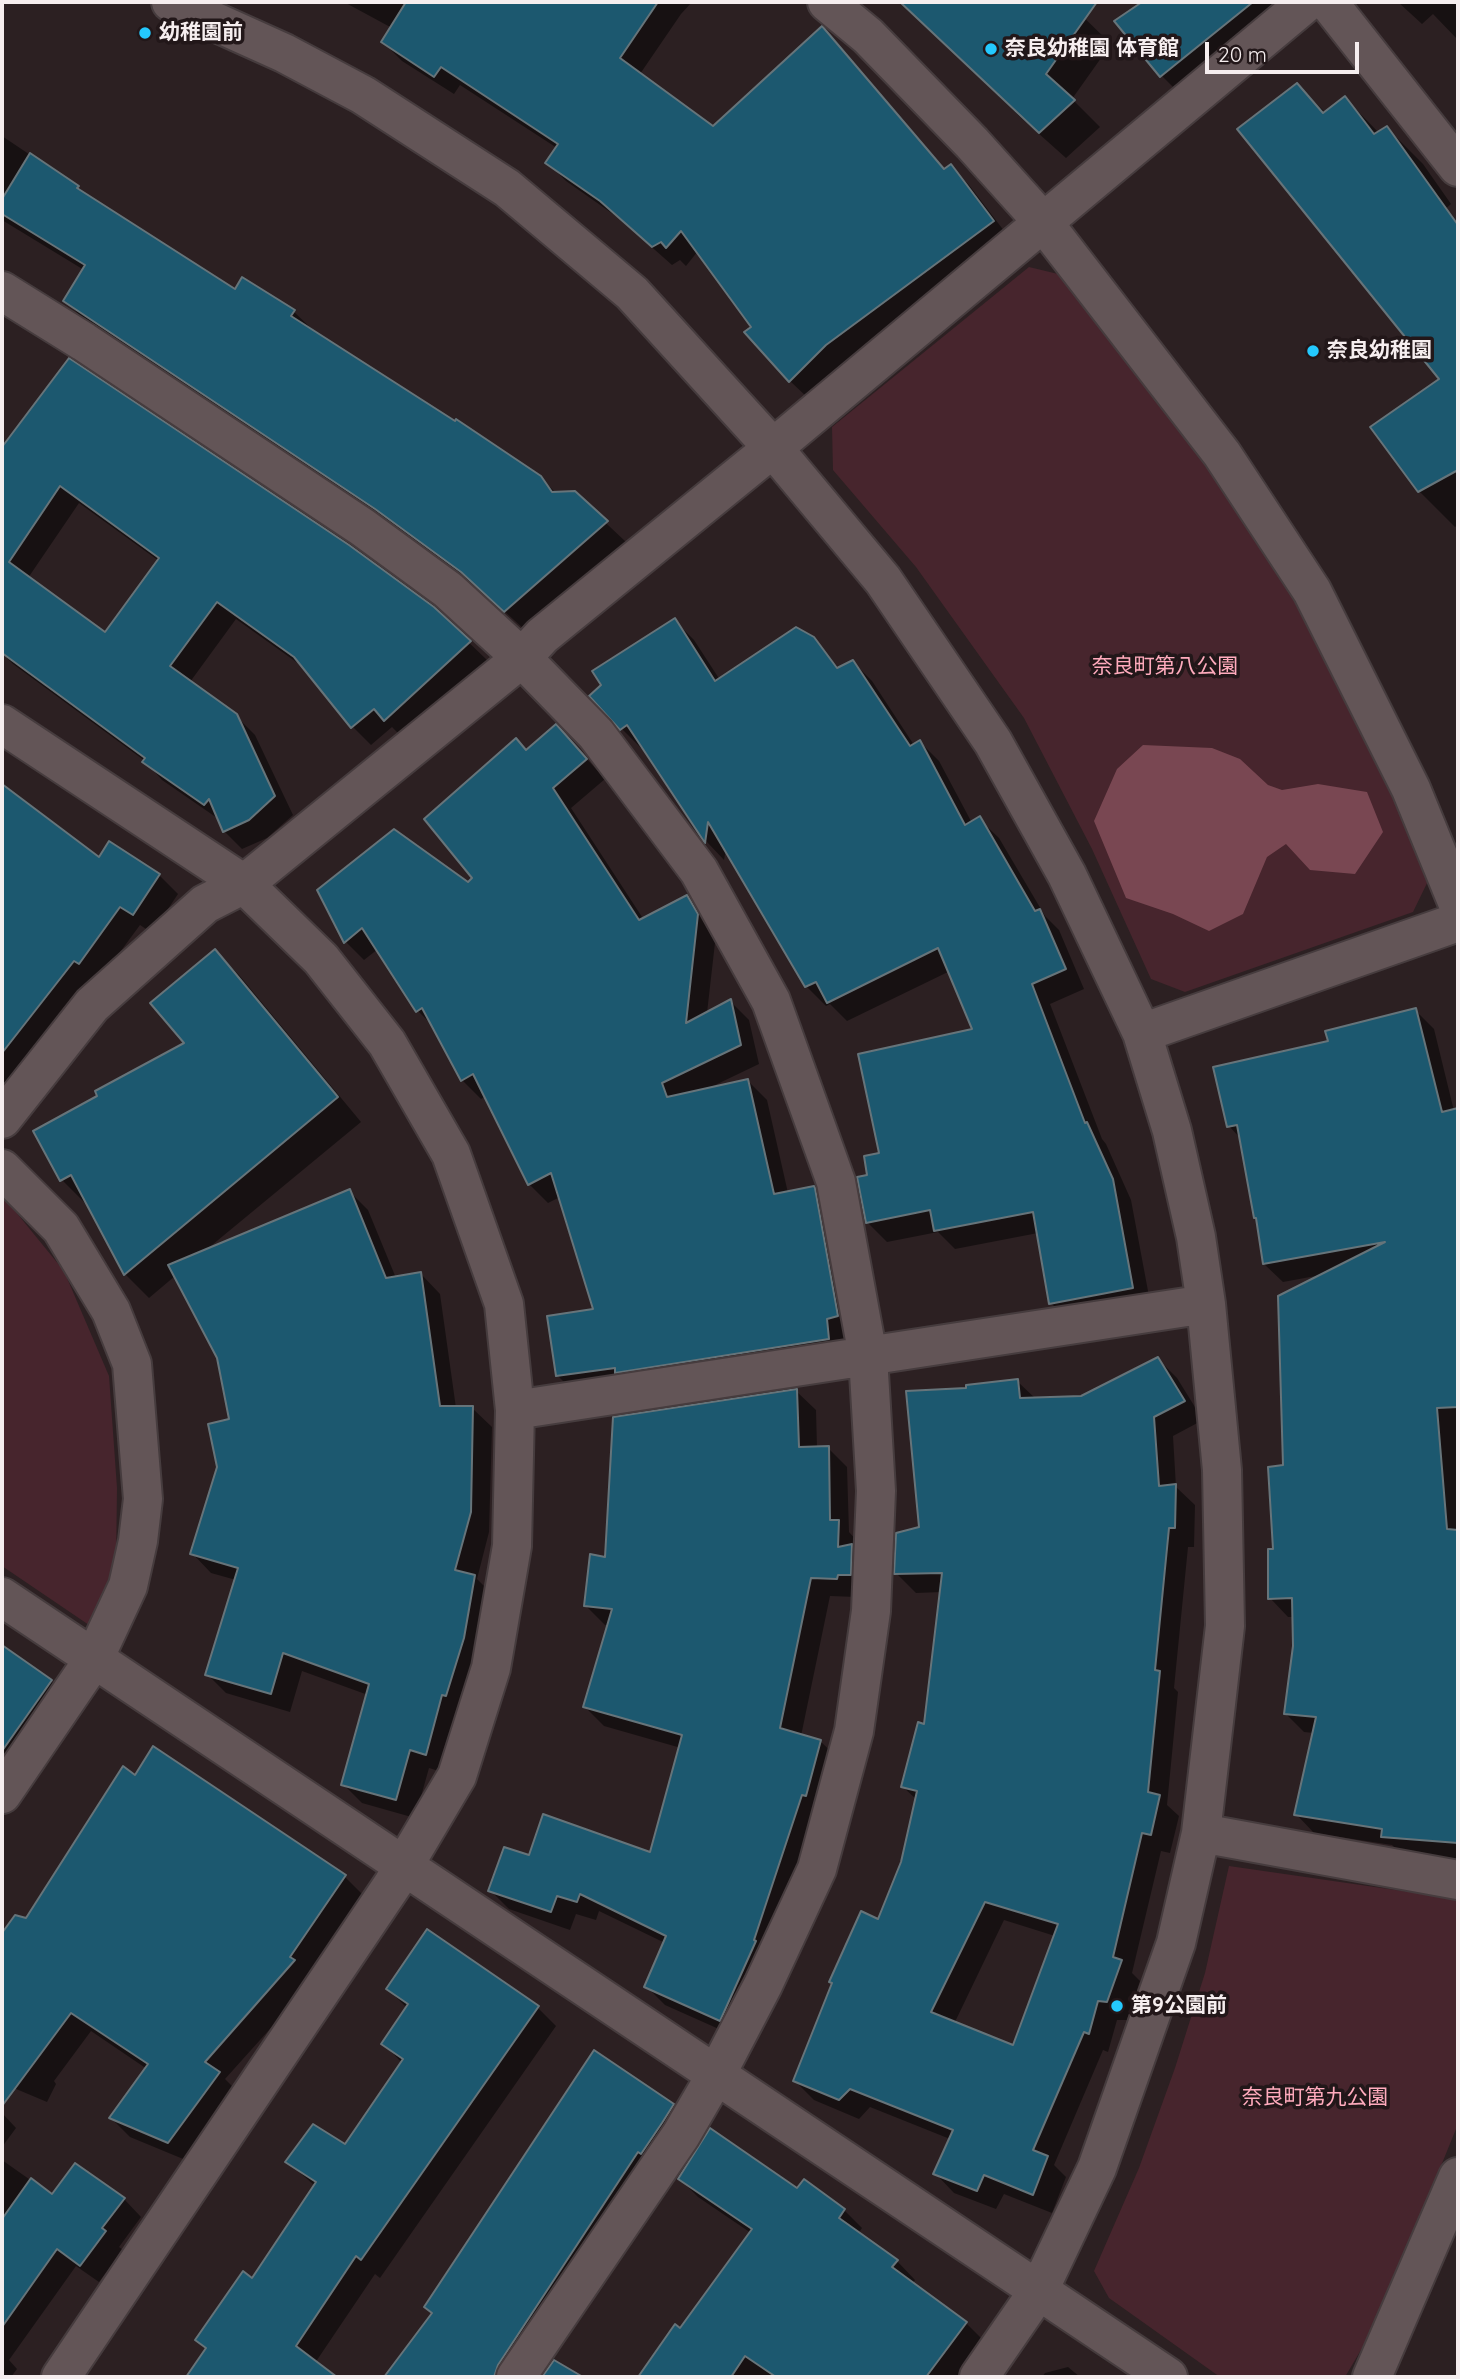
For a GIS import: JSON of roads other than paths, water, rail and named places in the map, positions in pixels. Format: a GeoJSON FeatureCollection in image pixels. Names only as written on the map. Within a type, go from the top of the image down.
{"type":"FeatureCollection","features":[{"type":"Feature","properties":{"kind":"street"},"geometry":{"type":"LineString","coordinates":[[171,2],[285,53],[363,94],[508,188],[632,293],[773,447],[883,580],[993,743],[1067,875],[1142,1033],[1172,1131],[1196,1237],[1206,1304],[1222,1470],[1225,1626],[1201,1833],[1176,1943],[1097,2168],[1038,2291],[979,2377]]}},
{"type":"Feature","properties":{"kind":"street"},"geometry":{"type":"LineString","coordinates":[[827,2],[877,46],[1043,222],[1222,454],[1312,591],[1411,789],[1458,904]]}},
{"type":"Feature","properties":{"kind":"street"},"geometry":{"type":"LineString","coordinates":[[2,1119],[92,1005],[205,904],[244,884],[522,658],[542,636],[1307,2]]}},
{"type":"Feature","properties":{"kind":"street"},"geometry":{"type":"LineString","coordinates":[[1328,2],[1458,167]]}},
{"type":"Feature","properties":{"kind":"street"},"geometry":{"type":"LineString","coordinates":[[2,291],[84,342],[362,527],[448,590],[522,658],[596,734],[699,871],[771,1001],[836,1182],[868,1356],[876,1490],[871,1611],[854,1731],[817,1869],[763,1985],[716,2075],[681,2135],[516,2377]]}},
{"type":"Feature","properties":{"kind":"street"},"geometry":{"type":"LineString","coordinates":[[2,724],[244,884],[321,959],[387,1044],[451,1154],[504,1304],[515,1410],[512,1546],[491,1668],[457,1776],[393,1884],[61,2377]]}},
{"type":"Feature","properties":{"kind":"street"},"geometry":{"type":"LineString","coordinates":[[1142,1033],[1458,922]]}},
{"type":"Feature","properties":{"kind":"street"},"geometry":{"type":"LineString","coordinates":[[2,1169],[61,1228],[111,1311],[132,1364],[143,1499],[138,1541],[128,1586],[94,1659],[2,1794]]}},
{"type":"Feature","properties":{"kind":"street"},"geometry":{"type":"LineString","coordinates":[[515,1410],[1206,1304]]}},
{"type":"Feature","properties":{"kind":"street"},"geometry":{"type":"LineString","coordinates":[[2,1597],[1168,2377]]}},
{"type":"Feature","properties":{"kind":"street"},"geometry":{"type":"LineString","coordinates":[[1201,1833],[1458,1880]]}},
{"type":"Feature","properties":{"kind":"street"},"geometry":{"type":"LineString","coordinates":[[1372,2377],[1458,2177]]}},
{"type":"Feature","properties":{"kind":"place","name":"幼稚園前"},"geometry":{"type":"Point","coordinates":[145,33]}},
{"type":"Feature","properties":{"kind":"place","name":"奈良幼稚園 体育館"},"geometry":{"type":"Point","coordinates":[991,49]}},
{"type":"Feature","properties":{"kind":"place","name":"奈良幼稚園"},"geometry":{"type":"Point","coordinates":[1313,351]}},
{"type":"Feature","properties":{"kind":"place","name":"第9公園前"},"geometry":{"type":"Point","coordinates":[1117,2006]}},
{"type":"Feature","properties":{"kind":"park label","name":"奈良町第八公園"},"geometry":{"type":"Point","coordinates":[1165,667]}},
{"type":"Feature","properties":{"kind":"park label","name":"奈良町第九公園"},"geometry":{"type":"Point","coordinates":[1315,2098]}}]}
